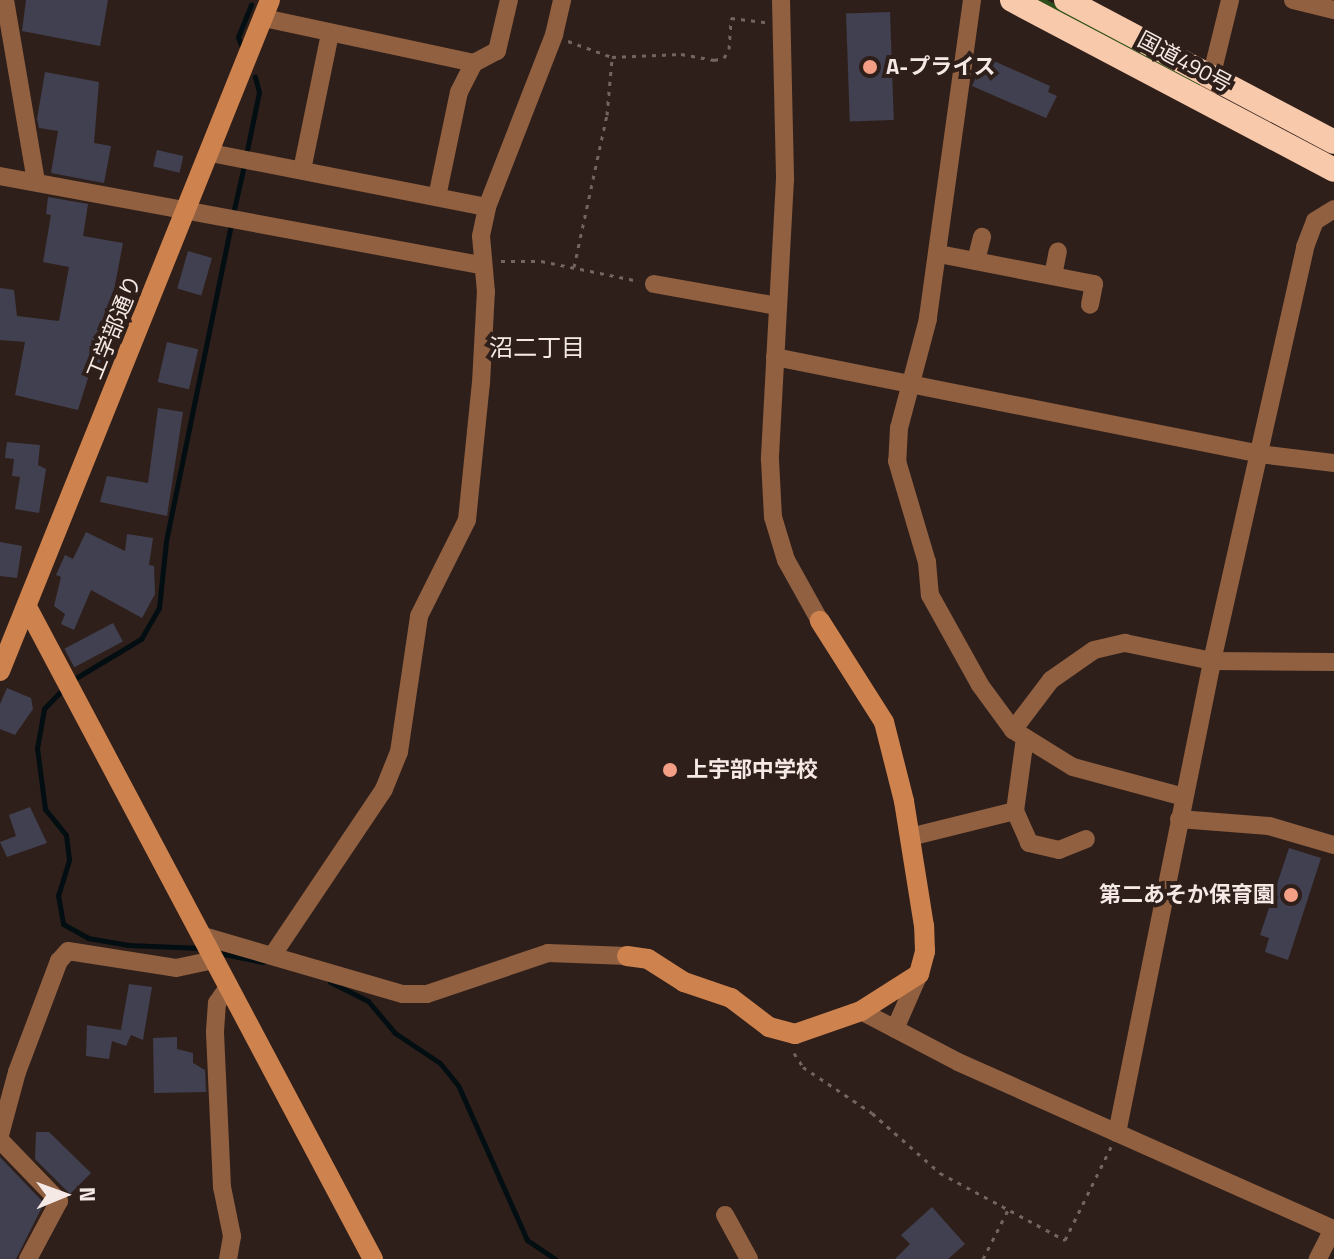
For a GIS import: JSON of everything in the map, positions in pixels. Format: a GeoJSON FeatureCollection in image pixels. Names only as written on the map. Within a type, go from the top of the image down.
{"type":"FeatureCollection","features":[{"type":"Feature","properties":{"kind":"highway","name":"国道490号"},"geometry":{"type":"LineString","coordinates":[[1012,0],[1334,170]]}},
{"type":"Feature","properties":{"kind":"highway","name":"国道490号"},"geometry":{"type":"LineString","coordinates":[[1066,0],[1334,142]]}},
{"type":"Feature","properties":{"kind":"street"},"geometry":{"type":"LineString","coordinates":[[5,0],[36,182]]}},
{"type":"Feature","properties":{"kind":"street"},"geometry":{"type":"LineString","coordinates":[[437,197],[459,92],[474,63],[497,51],[509,0]]}},
{"type":"Feature","properties":{"kind":"street"},"geometry":{"type":"LineString","coordinates":[[274,953],[384,789],[399,752],[419,616],[467,520],[481,383],[486,292],[481,265],[487,207],[554,35],[562,0]]}},
{"type":"Feature","properties":{"kind":"street"},"geometry":{"type":"LineString","coordinates":[[781,0],[785,179],[775,357],[773,517],[786,560],[820,621],[857,672],[884,722],[910,837],[925,951],[919,974],[895,1029]]}},
{"type":"Feature","properties":{"kind":"street"},"geometry":{"type":"LineString","coordinates":[[972,0],[939,254],[913,385],[899,428],[897,461],[927,562],[930,595],[980,685],[1019,734],[1073,767],[1184,797]]}},
{"type":"Feature","properties":{"kind":"street"},"geometry":{"type":"LineString","coordinates":[[1205,102],[1230,0]]}},
{"type":"Feature","properties":{"kind":"street"},"geometry":{"type":"LineString","coordinates":[[1293,0],[1334,10]]}},
{"type":"Feature","properties":{"kind":"street"},"geometry":{"type":"LineString","coordinates":[[267,9],[330,33],[474,63]]}},
{"type":"Feature","properties":{"kind":"street","name":"工学部通り"},"geometry":{"type":"LineString","coordinates":[[0,671],[267,9]]}},
{"type":"Feature","properties":{"kind":"street"},"geometry":{"type":"LineString","coordinates":[[302,170],[330,33]]}},
{"type":"Feature","properties":{"kind":"street"},"geometry":{"type":"LineString","coordinates":[[211,153],[487,207]]}},
{"type":"Feature","properties":{"kind":"street"},"geometry":{"type":"LineString","coordinates":[[0,176],[188,207],[481,265]]}},
{"type":"Feature","properties":{"kind":"street"},"geometry":{"type":"LineString","coordinates":[[1117,1133],[1212,661],[1305,247],[1315,221],[1334,209]]}},
{"type":"Feature","properties":{"kind":"street"},"geometry":{"type":"LineString","coordinates":[[976,261],[982,237]]}},
{"type":"Feature","properties":{"kind":"street"},"geometry":{"type":"LineString","coordinates":[[1053,276],[1058,251]]}},
{"type":"Feature","properties":{"kind":"street"},"geometry":{"type":"LineString","coordinates":[[939,254],[1094,284],[1090,305]]}},
{"type":"Feature","properties":{"kind":"street"},"geometry":{"type":"LineString","coordinates":[[654,284],[778,306]]}},
{"type":"Feature","properties":{"kind":"street"},"geometry":{"type":"LineString","coordinates":[[775,357],[1259,454],[1334,463]]}},
{"type":"Feature","properties":{"kind":"street"},"geometry":{"type":"LineString","coordinates":[[27,607],[373,1259]]}},
{"type":"Feature","properties":{"kind":"street"},"geometry":{"type":"LineString","coordinates":[[1086,839],[1059,850],[1037,848],[1029,843],[1015,811],[1019,734],[1051,680],[1094,650],[1125,643],[1212,661],[1334,662]]}},
{"type":"Feature","properties":{"kind":"street"},"geometry":{"type":"LineString","coordinates":[[910,837],[1015,811]]}},
{"type":"Feature","properties":{"kind":"street"},"geometry":{"type":"LineString","coordinates":[[1179,819],[1269,826],[1334,845]]}},
{"type":"Feature","properties":{"kind":"street"},"geometry":{"type":"LineString","coordinates":[[203,936],[274,953],[403,994],[427,994],[548,953],[648,959],[684,982],[731,998],[781,1033],[817,1029],[861,1011],[919,974]]}},
{"type":"Feature","properties":{"kind":"street"},"geometry":{"type":"LineString","coordinates":[[28,1259],[59,1201],[0,1138],[17,1072],[59,961],[68,951],[176,968],[215,960]]}},
{"type":"Feature","properties":{"kind":"street"},"geometry":{"type":"LineString","coordinates":[[228,1259],[232,1236],[222,1187],[215,1031],[217,1003],[229,986]]}},
{"type":"Feature","properties":{"kind":"street"},"geometry":{"type":"LineString","coordinates":[[861,1011],[1117,1133],[1333,1229],[1318,1259]]}},
{"type":"Feature","properties":{"kind":"street"},"geometry":{"type":"LineString","coordinates":[[725,1215],[749,1259]]}},
{"type":"Feature","properties":{"kind":"path"},"geometry":{"type":"LineString","coordinates":[[554,35],[612,57],[724,58],[731,18],[782,23]]}},
{"type":"Feature","properties":{"kind":"path"},"geometry":{"type":"LineString","coordinates":[[574,267],[607,115],[612,57]]}},
{"type":"Feature","properties":{"kind":"path"},"geometry":{"type":"LineString","coordinates":[[481,265],[512,260],[574,267],[654,284]]}},
{"type":"Feature","properties":{"kind":"path"},"geometry":{"type":"LineString","coordinates":[[781,1033],[803,1067],[872,1113],[940,1173],[1065,1240],[1117,1133]]}},
{"type":"Feature","properties":{"kind":"path"},"geometry":{"type":"LineString","coordinates":[[983,1259],[1008,1210]]}},
{"type":"Feature","properties":{"kind":"green space"},"geometry":{"type":"Polygon","coordinates":[[[1030,0],[1047,0],[1204,83],[1200,89],[1030,0]]]}},
{"type":"Feature","properties":{"kind":"building"},"geometry":{"type":"Polygon","coordinates":[[[26,0],[108,0],[100,46],[22,31],[26,0]]]}},
{"type":"Feature","properties":{"kind":"building","name":"A-プライス"},"geometry":{"type":"Polygon","coordinates":[[[890,12],[894,120],[850,121],[846,14],[890,12]]]}},
{"type":"Feature","properties":{"kind":"building"},"geometry":{"type":"Polygon","coordinates":[[[985,57],[1050,86],[1048,92],[1057,96],[1046,118],[972,86],[985,57]]]}},
{"type":"Feature","properties":{"kind":"building"},"geometry":{"type":"Polygon","coordinates":[[[45,72],[99,82],[94,143],[111,146],[104,183],[51,173],[58,131],[39,128],[37,119],[45,72]]]}},
{"type":"Feature","properties":{"kind":"building"},"geometry":{"type":"Polygon","coordinates":[[[157,150],[183,156],[179,173],[153,167],[157,150]]]}},
{"type":"Feature","properties":{"kind":"building"},"geometry":{"type":"Polygon","coordinates":[[[48,197],[88,204],[83,236],[123,243],[100,363],[93,362],[78,410],[15,395],[25,342],[0,340],[0,288],[14,290],[17,316],[59,321],[69,267],[43,262],[51,215],[46,214],[48,197]]]}},
{"type":"Feature","properties":{"kind":"building"},"geometry":{"type":"Polygon","coordinates":[[[188,251],[212,258],[201,295],[177,288],[188,251]]]}},
{"type":"Feature","properties":{"kind":"building"},"geometry":{"type":"Polygon","coordinates":[[[167,342],[198,349],[189,389],[158,382],[167,342]]]}},
{"type":"Feature","properties":{"kind":"building"},"geometry":{"type":"Polygon","coordinates":[[[158,408],[183,412],[167,516],[100,502],[107,476],[148,483],[158,408]]]}},
{"type":"Feature","properties":{"kind":"building"},"geometry":{"type":"Polygon","coordinates":[[[7,442],[40,445],[38,465],[46,469],[39,513],[15,509],[20,477],[12,476],[14,459],[5,458],[7,442]]]}},
{"type":"Feature","properties":{"kind":"building"},"geometry":{"type":"Polygon","coordinates":[[[86,532],[125,551],[127,534],[153,538],[149,565],[154,566],[155,594],[142,618],[91,590],[74,630],[61,624],[65,614],[54,606],[61,577],[56,575],[65,555],[73,559],[86,532]]]}},
{"type":"Feature","properties":{"kind":"building"},"geometry":{"type":"Polygon","coordinates":[[[0,542],[22,546],[17,578],[0,576],[0,542]]]}},
{"type":"Feature","properties":{"kind":"building"},"geometry":{"type":"Polygon","coordinates":[[[113,623],[123,642],[74,667],[64,649],[113,623]]]}},
{"type":"Feature","properties":{"kind":"building"},"geometry":{"type":"Polygon","coordinates":[[[7,688],[31,698],[33,709],[15,735],[0,729],[0,704],[7,688]]]}},
{"type":"Feature","properties":{"kind":"building"},"geometry":{"type":"Polygon","coordinates":[[[30,807],[47,843],[7,857],[0,842],[16,836],[9,815],[30,807]]]}},
{"type":"Feature","properties":{"kind":"building","name":"第二あそか保育園"},"geometry":{"type":"Polygon","coordinates":[[[1289,848],[1321,858],[1288,960],[1265,952],[1269,938],[1260,935],[1289,848]]]}},
{"type":"Feature","properties":{"kind":"building"},"geometry":{"type":"Polygon","coordinates":[[[129,984],[152,987],[143,1040],[131,1035],[126,1046],[112,1041],[109,1059],[86,1056],[87,1025],[121,1030],[129,984]]]}},
{"type":"Feature","properties":{"kind":"building"},"geometry":{"type":"Polygon","coordinates":[[[177,1037],[177,1049],[193,1053],[193,1063],[205,1070],[206,1092],[154,1093],[153,1038],[177,1037]]]}},
{"type":"Feature","properties":{"kind":"building"},"geometry":{"type":"Polygon","coordinates":[[[36,1132],[49,1132],[91,1173],[70,1194],[35,1159],[36,1132]]]}},
{"type":"Feature","properties":{"kind":"building"},"geometry":{"type":"Polygon","coordinates":[[[0,1157],[44,1203],[16,1259],[0,1259],[0,1157]]]}},
{"type":"Feature","properties":{"kind":"building"},"geometry":{"type":"Polygon","coordinates":[[[932,1207],[965,1244],[948,1259],[895,1259],[910,1244],[901,1235],[932,1207]]]}},
{"type":"Feature","properties":{"kind":"waterway"},"geometry":{"type":"LineString","coordinates":[[242,47],[238,37],[251,5]]}},
{"type":"Feature","properties":{"kind":"waterway"},"geometry":{"type":"LineString","coordinates":[[246,155],[259,92],[255,77]]}},
{"type":"Feature","properties":{"kind":"waterway"},"geometry":{"type":"LineString","coordinates":[[233,214],[244,165]]}},
{"type":"Feature","properties":{"kind":"waterway"},"geometry":{"type":"LineString","coordinates":[[71,681],[141,639],[159,608],[166,541],[231,224]]}},
{"type":"Feature","properties":{"kind":"waterway"},"geometry":{"type":"LineString","coordinates":[[64,688],[44,709],[37,748],[45,809],[66,835],[69,860],[58,895],[63,924],[88,938],[128,945],[201,948]]}},
{"type":"Feature","properties":{"kind":"waterway"},"geometry":{"type":"LineString","coordinates":[[219,953],[263,962]]}},
{"type":"Feature","properties":{"kind":"waterway"},"geometry":{"type":"LineString","coordinates":[[330,982],[368,1001],[395,1033],[440,1063],[458,1085],[527,1240],[555,1259]]}},
{"type":"Feature","properties":{"kind":"place","name":"A-プライス"},"geometry":{"type":"Point","coordinates":[870,67]}},
{"type":"Feature","properties":{"kind":"place","name":"上宇部中学校"},"geometry":{"type":"Point","coordinates":[670,770]}},
{"type":"Feature","properties":{"kind":"place","name":"第二あそか保育園"},"geometry":{"type":"Point","coordinates":[1291,895]}},
{"type":"Feature","properties":{"kind":"district","name":"沼二丁目"},"geometry":{"type":"Point","coordinates":[537,348]}}]}
